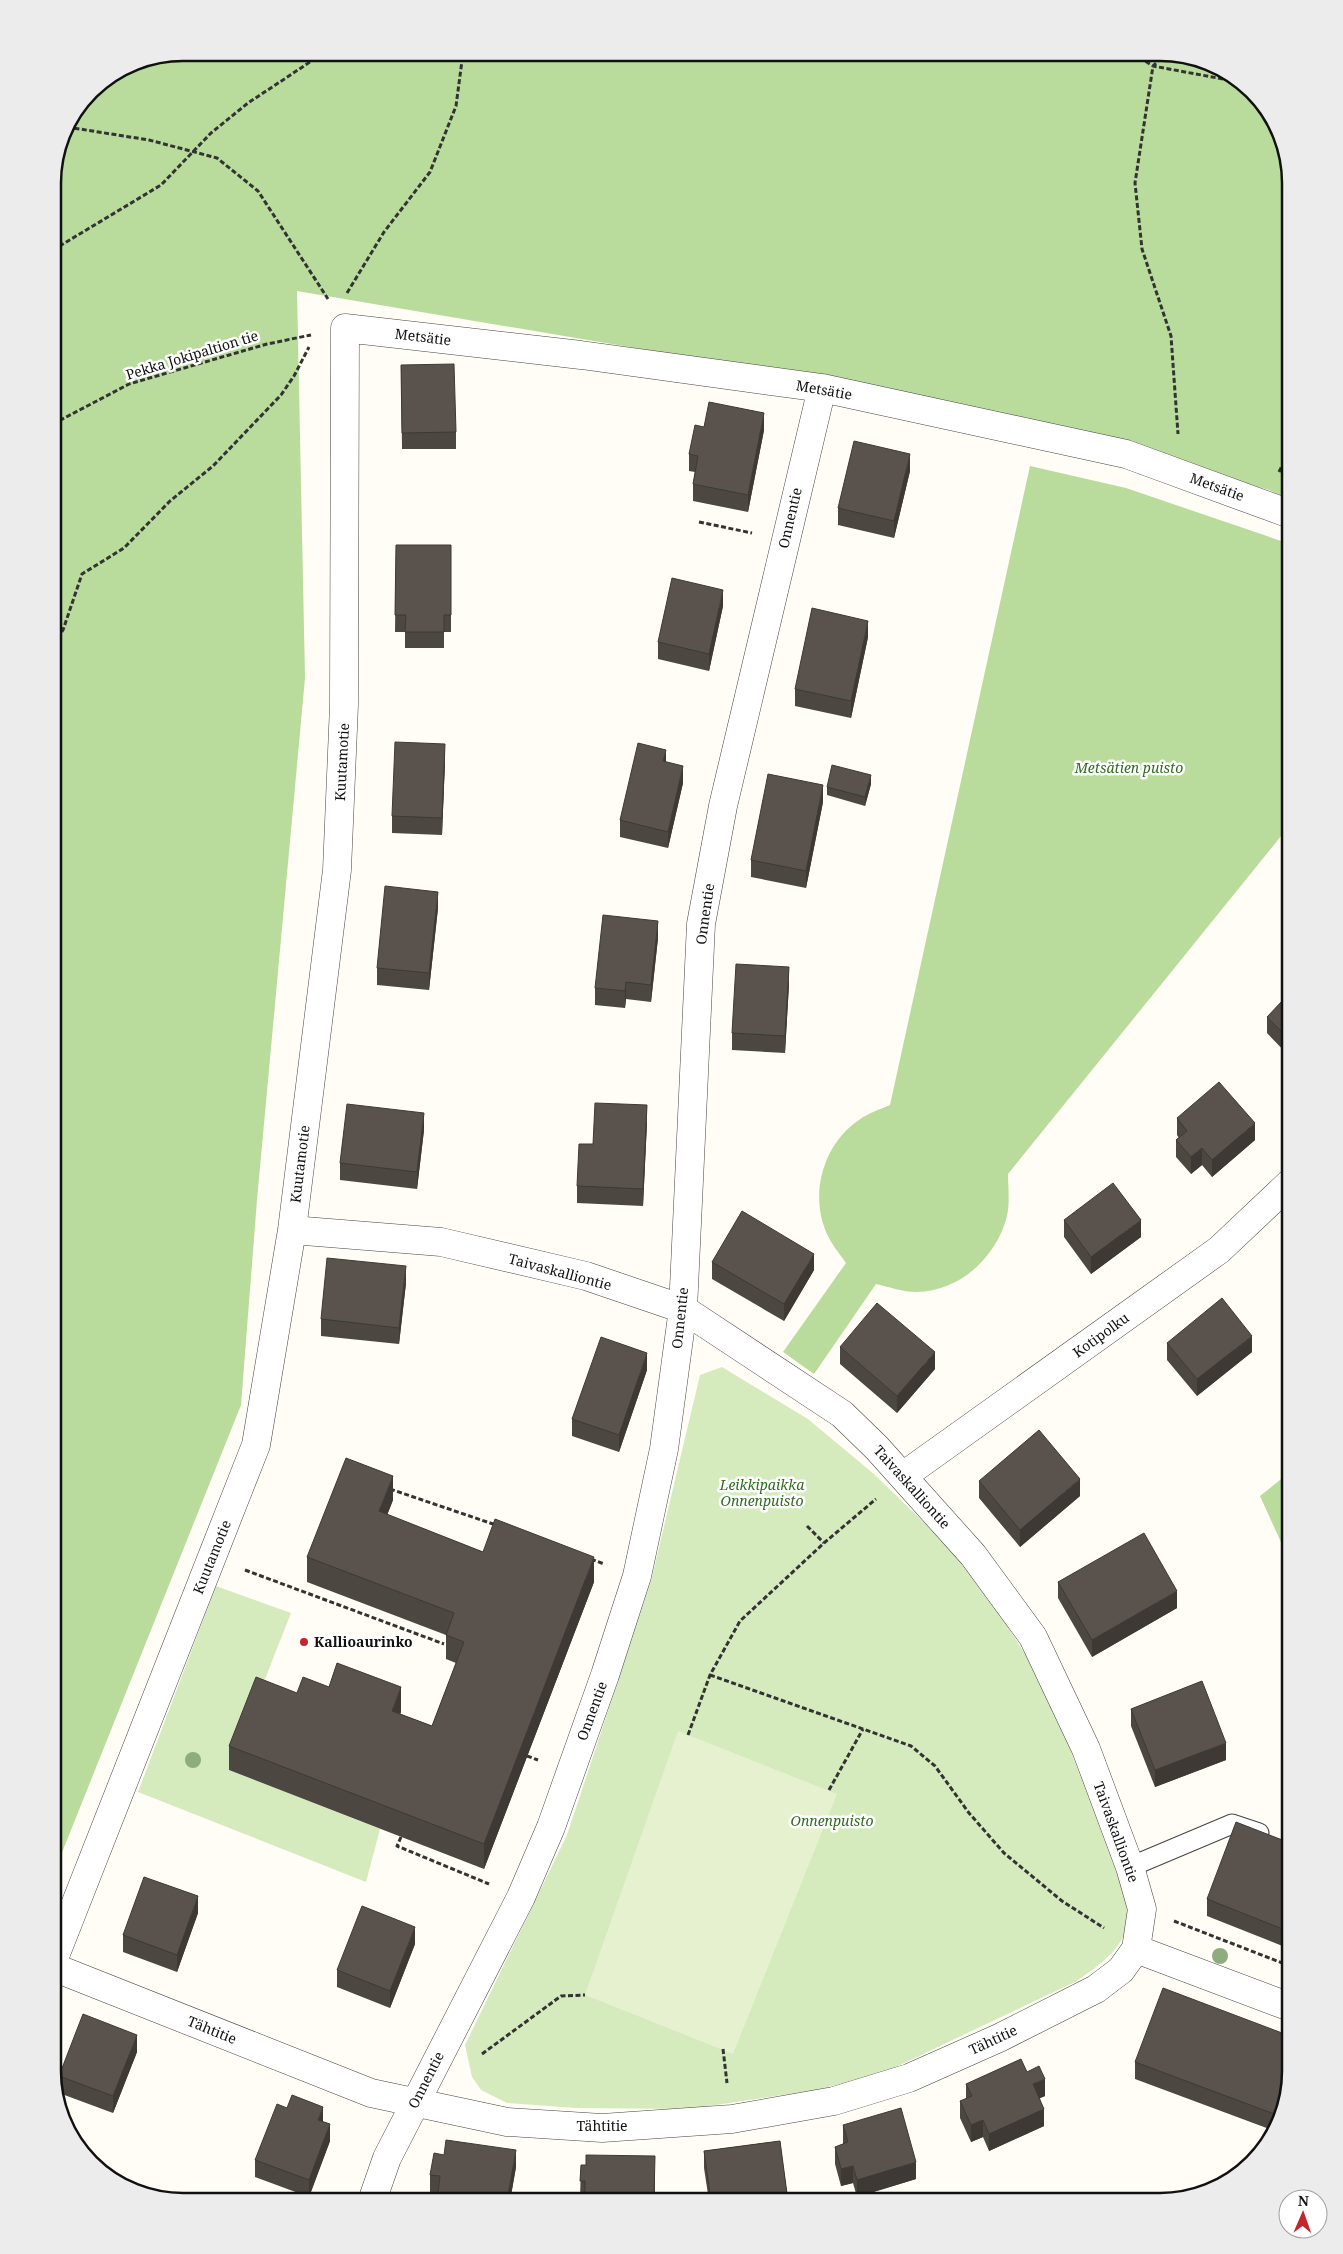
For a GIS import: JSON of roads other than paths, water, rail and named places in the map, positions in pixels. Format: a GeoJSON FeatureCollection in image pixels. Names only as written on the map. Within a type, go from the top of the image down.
{"type":"FeatureCollection","features":[{"type":"Feature","properties":{"kind":"street","name":"Metsätie"},"geometry":{"type":"LineString","coordinates":[[340,318],[581,355],[822,388],[1126,454],[1282,511]]}},
{"type":"Feature","properties":{"kind":"street","name":"Kuutamotie"},"geometry":{"type":"LineString","coordinates":[[61,1938],[256,1445],[292,1230],[336,870],[344,705],[340,318]]}},
{"type":"Feature","properties":{"kind":"street","name":"Onnentie"},"geometry":{"type":"LineString","coordinates":[[375,2192],[388,2158],[414,2102],[521,1897],[551,1827],[605,1675],[637,1576],[664,1449],[683,1309],[701,924],[723,806],[822,388]]}},
{"type":"Feature","properties":{"kind":"street","name":"Kotipolku"},"geometry":{"type":"LineString","coordinates":[[903,1476],[1219,1250],[1282,1191]]}},
{"type":"Feature","properties":{"kind":"street","name":"Taivaskalliontie"},"geometry":{"type":"LineString","coordinates":[[292,1230],[441,1242],[586,1276],[683,1309],[842,1414],[903,1476],[974,1555],[1033,1637],[1086,1749],[1130,1867],[1142,1908],[1136,1949]]}},
{"type":"Feature","properties":{"kind":"street","name":"Tähtitie"},"geometry":{"type":"LineString","coordinates":[[61,1971],[371,2094],[507,2122],[602,2128],[732,2119],[834,2101],[909,2078],[999,2038],[1096,1989],[1121,1970],[1136,1949]]}},
{"type":"Feature","properties":{"kind":"street"},"geometry":{"type":"LineString","coordinates":[[1136,1949],[1282,2004]]}},
{"type":"Feature","properties":{"kind":"lane"},"geometry":{"type":"LineString","coordinates":[[1130,1867],[1232,1824],[1274,1838]]}},
{"type":"Feature","properties":{"kind":"place","name":"Kallioaurinko"},"geometry":{"type":"Point","coordinates":[304,1642]}},
{"type":"Feature","properties":{"kind":"park label","name":"Metsätien puisto"},"geometry":{"type":"Point","coordinates":[1129,768]}},
{"type":"Feature","properties":{"kind":"park label","name":"Leikkipaikka Onnenpuisto"},"geometry":{"type":"Point","coordinates":[762,1494]}},
{"type":"Feature","properties":{"kind":"park label","name":"Onnenpuisto"},"geometry":{"type":"Point","coordinates":[832,1821]}}]}
